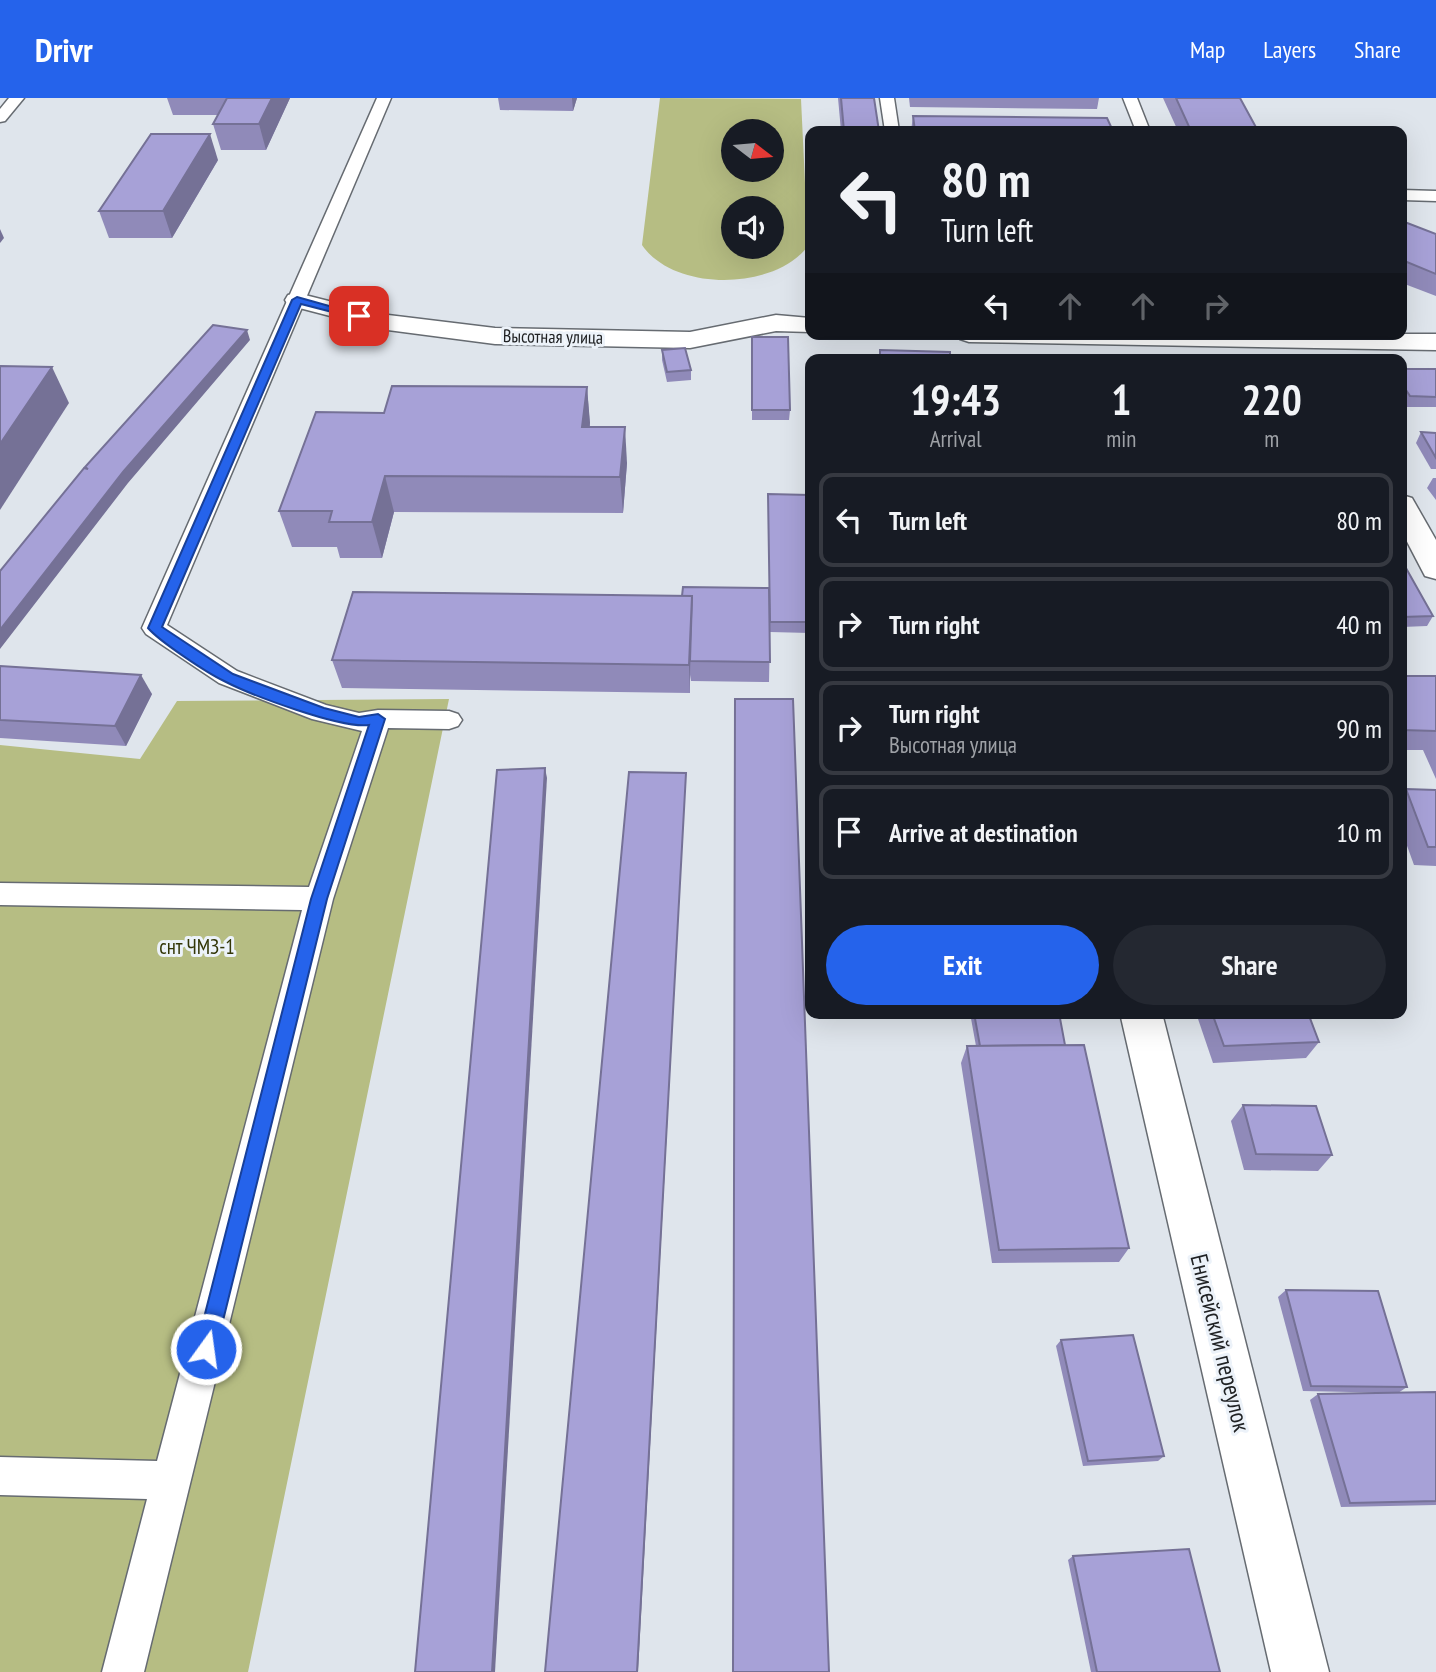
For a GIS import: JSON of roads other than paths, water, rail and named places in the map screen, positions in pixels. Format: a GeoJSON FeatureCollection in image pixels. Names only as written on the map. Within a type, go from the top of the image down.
{"type":"FeatureCollection","features":[{"type":"Feature","properties":{"kind":"street","name":"Высотная улица"},"geometry":{"type":"LineString","coordinates":[[297,300],[380,321],[495,337],[690,340],[776,323],[805,325]]}},
{"type":"Feature","properties":{"kind":"street"},"geometry":{"type":"LineString","coordinates":[[977,343],[1321,350],[1436,342]]}},
{"type":"Feature","properties":{"kind":"street"},"geometry":{"type":"LineString","coordinates":[[1407,514],[1436,569]]}},
{"type":"Feature","properties":{"kind":"street","name":"Енисейский переулок"},"geometry":{"type":"LineString","coordinates":[[1142,1019],[1300,1672]]}},
{"type":"Feature","properties":{"kind":"lane"},"geometry":{"type":"LineString","coordinates":[[0,118],[17,98]]}},
{"type":"Feature","properties":{"kind":"lane"},"geometry":{"type":"LineString","coordinates":[[384,98],[155,628],[228,677],[321,713],[359,722],[378,719],[449,720]]}},
{"type":"Feature","properties":{"kind":"lane"},"geometry":{"type":"LineString","coordinates":[[887,98],[891,126]]}},
{"type":"Feature","properties":{"kind":"lane"},"geometry":{"type":"LineString","coordinates":[[1130,98],[1141,126]]}},
{"type":"Feature","properties":{"kind":"lane"},"geometry":{"type":"LineString","coordinates":[[1407,195],[1436,197]]}},
{"type":"Feature","properties":{"kind":"lane"},"geometry":{"type":"LineString","coordinates":[[123,1672],[319,899],[378,719]]}},
{"type":"Feature","properties":{"kind":"lane"},"geometry":{"type":"LineString","coordinates":[[0,894],[319,899]]}},
{"type":"Feature","properties":{"kind":"lane"},"geometry":{"type":"LineString","coordinates":[[0,1476],[173,1481]]}},
{"type":"Feature","properties":{"kind":"park label","name":"снт ЧМЗ-1"},"geometry":{"type":"Point","coordinates":[197,947]}}]}
